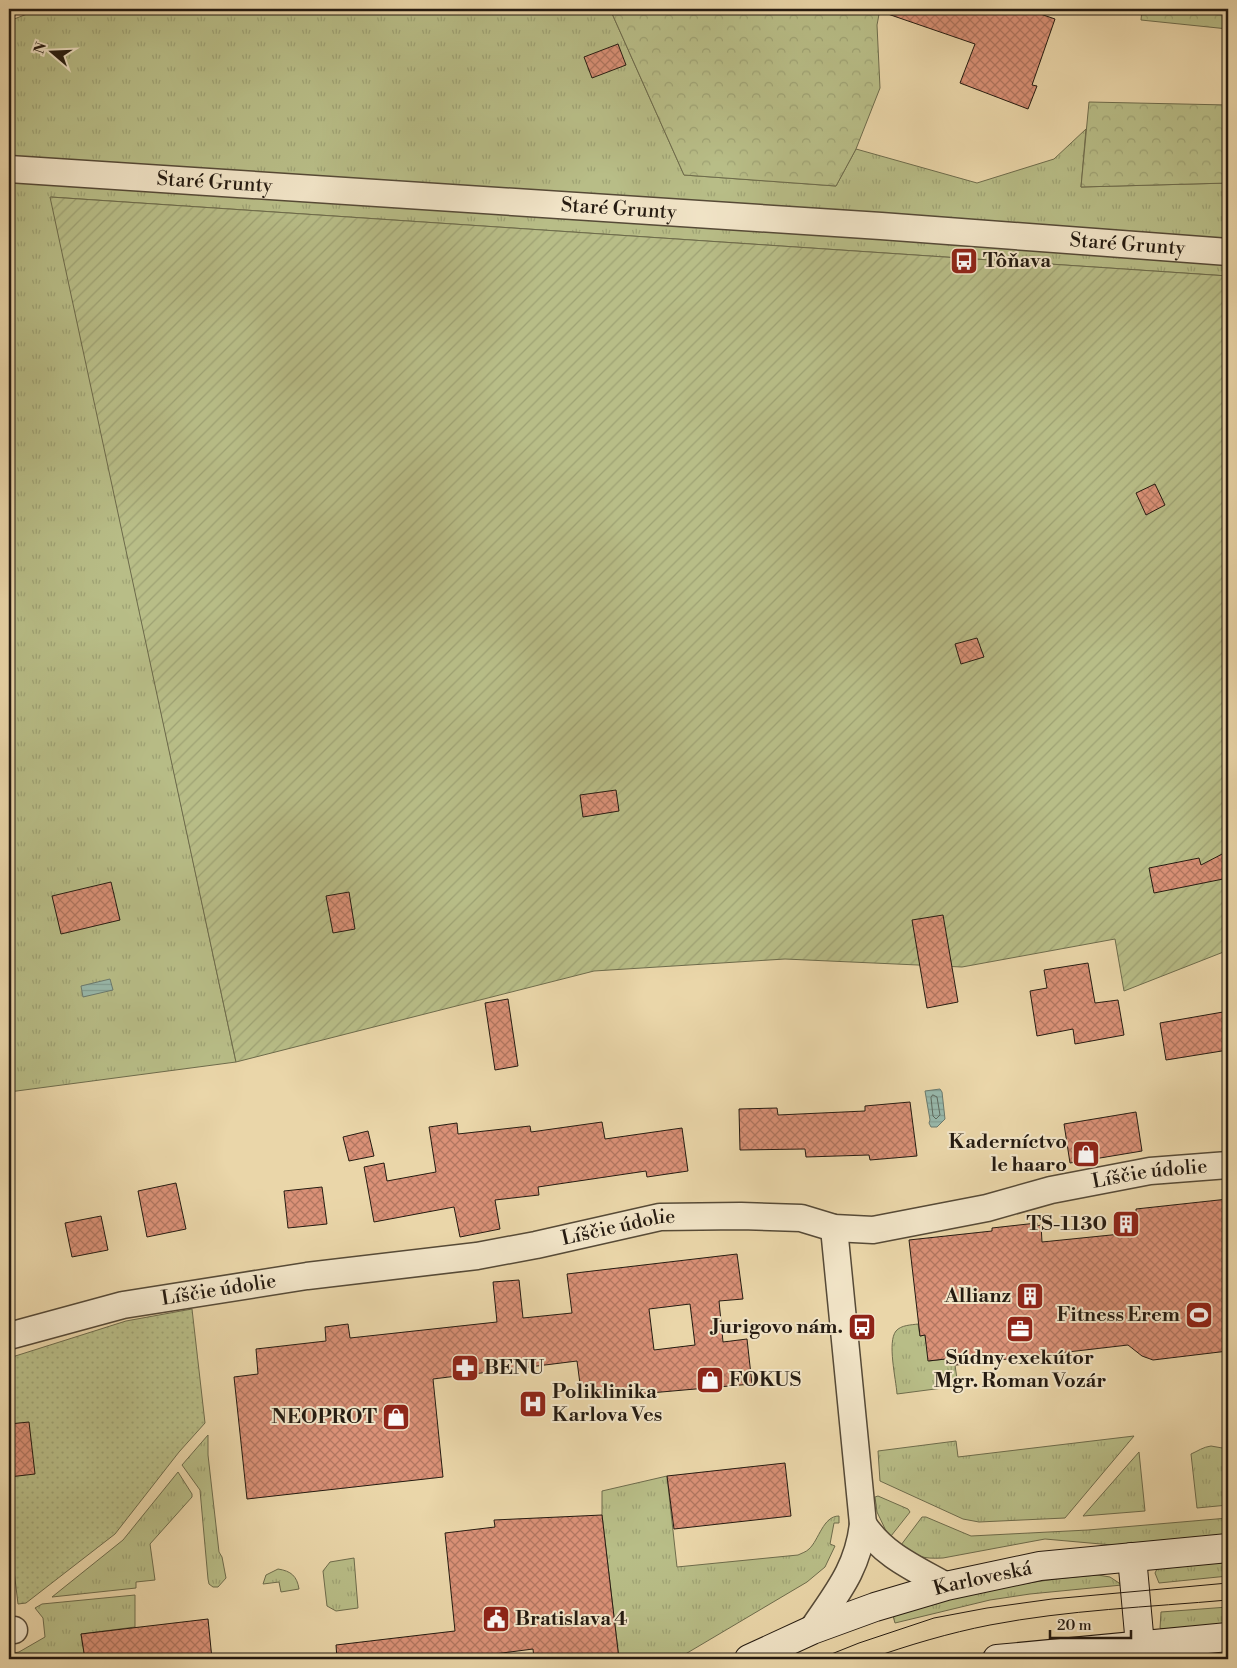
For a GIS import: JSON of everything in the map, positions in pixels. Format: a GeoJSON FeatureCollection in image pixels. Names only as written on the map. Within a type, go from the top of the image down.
{"type":"FeatureCollection","features":[{"type":"Feature","properties":{"kind":"main road","name":"Karloveská"},"geometry":{"type":"LineString","coordinates":[[749,1659],[812,1630],[875,1607],[946,1586],[1040,1566],[1228,1548]]}},
{"type":"Feature","properties":{"kind":"main road"},"geometry":{"type":"LineString","coordinates":[[1132,1557],[1140,1645]]}},
{"type":"Feature","properties":{"kind":"main road"},"geometry":{"type":"LineString","coordinates":[[997,1659],[1228,1637]]}},
{"type":"Feature","properties":{"kind":"street","name":"Staré Grunty"},"geometry":{"type":"LineString","coordinates":[[9,169],[881,226],[1228,252]]}},
{"type":"Feature","properties":{"kind":"street","name":"Líščie údolie"},"geometry":{"type":"LineString","coordinates":[[9,1336],[123,1305],[307,1276],[477,1256],[536,1245],[660,1217],[741,1216],[801,1218],[834,1228],[874,1230],[987,1208],[1051,1190],[1150,1171],[1228,1165]]}},
{"type":"Feature","properties":{"kind":"street"},"geometry":{"type":"LineString","coordinates":[[812,1630],[850,1573],[861,1538],[863,1524],[834,1228]]}},
{"type":"Feature","properties":{"kind":"street"},"geometry":{"type":"LineString","coordinates":[[863,1524],[872,1537],[888,1552],[946,1586]]}},
{"type":"Feature","properties":{"kind":"green space"},"geometry":{"type":"Polygon","coordinates":[[[40,9],[610,9],[684,175],[836,186],[856,149],[977,183],[1054,159],[1086,129],[1081,187],[1228,183],[1228,276],[51,197],[236,1062],[9,1092],[9,21],[40,9]]]}},
{"type":"Feature","properties":{"kind":"green space"},"geometry":{"type":"Polygon","coordinates":[[[610,9],[880,9],[877,25],[880,88],[856,149],[836,186],[684,175],[610,9]]]}},
{"type":"Feature","properties":{"kind":"green space"},"geometry":{"type":"Polygon","coordinates":[[[1142,9],[1228,9],[1228,29],[1141,20],[1142,9]]]}},
{"type":"Feature","properties":{"kind":"green space"},"geometry":{"type":"Polygon","coordinates":[[[1089,102],[1228,105],[1228,183],[1081,187],[1089,102]]]}},
{"type":"Feature","properties":{"kind":"green space"},"geometry":{"type":"Polygon","coordinates":[[[50,197],[1228,276],[1228,936],[1223,938],[1226,951],[1124,991],[1115,939],[962,967],[785,959],[594,971],[236,1062],[50,197]]]}},
{"type":"Feature","properties":{"kind":"green space"},"geometry":{"type":"Polygon","coordinates":[[[192,1309],[205,1423],[179,1452],[115,1534],[26,1603],[18,1604],[9,1529],[9,1358],[126,1321],[192,1309]]]}},
{"type":"Feature","properties":{"kind":"green space"},"geometry":{"type":"Polygon","coordinates":[[[918,1324],[920,1336],[925,1335],[929,1361],[954,1358],[958,1386],[897,1394],[892,1352],[893,1336],[901,1328],[918,1324]]]}},
{"type":"Feature","properties":{"kind":"green space"},"geometry":{"type":"Polygon","coordinates":[[[208,1435],[208,1455],[219,1552],[222,1557],[226,1578],[218,1587],[213,1587],[209,1584],[208,1579],[200,1490],[182,1465],[208,1435]]]}},
{"type":"Feature","properties":{"kind":"green space"},"geometry":{"type":"Polygon","coordinates":[[[1134,1436],[1065,1518],[979,1522],[963,1519],[880,1481],[878,1451],[956,1441],[958,1457],[1134,1436]]]}},
{"type":"Feature","properties":{"kind":"green space"},"geometry":{"type":"Polygon","coordinates":[[[1211,1446],[1228,1449],[1228,1505],[1197,1508],[1191,1454],[1211,1446]]]}},
{"type":"Feature","properties":{"kind":"green space"},"geometry":{"type":"Polygon","coordinates":[[[1139,1452],[1145,1511],[1083,1516],[1139,1452]]]}},
{"type":"Feature","properties":{"kind":"green space"},"geometry":{"type":"Polygon","coordinates":[[[178,1472],[192,1497],[150,1544],[155,1580],[136,1582],[136,1588],[52,1597],[123,1540],[178,1472]]]}},
{"type":"Feature","properties":{"kind":"green space"},"geometry":{"type":"Polygon","coordinates":[[[667,1476],[677,1567],[798,1555],[813,1545],[829,1520],[839,1516],[839,1523],[834,1523],[830,1544],[835,1546],[825,1567],[807,1582],[677,1659],[619,1659],[602,1515],[602,1491],[667,1476]]]}},
{"type":"Feature","properties":{"kind":"green space"},"geometry":{"type":"Polygon","coordinates":[[[878,1496],[908,1509],[910,1512],[891,1536],[888,1535],[877,1512],[875,1497],[878,1496]]]}},
{"type":"Feature","properties":{"kind":"green space"},"geometry":{"type":"Polygon","coordinates":[[[922,1517],[971,1536],[1088,1530],[1228,1518],[1228,1534],[1112,1545],[1045,1539],[943,1558],[930,1558],[916,1555],[901,1545],[922,1517]]]}},
{"type":"Feature","properties":{"kind":"green space"},"geometry":{"type":"Polygon","coordinates":[[[354,1558],[358,1608],[336,1611],[327,1606],[323,1571],[330,1562],[354,1558]]]}},
{"type":"Feature","properties":{"kind":"green space"},"geometry":{"type":"Polygon","coordinates":[[[1228,1562],[1228,1576],[1159,1583],[1155,1573],[1157,1569],[1228,1562]]]}},
{"type":"Feature","properties":{"kind":"green space"},"geometry":{"type":"Polygon","coordinates":[[[278,1569],[293,1575],[299,1589],[281,1592],[279,1582],[263,1584],[266,1575],[278,1569]]]}},
{"type":"Feature","properties":{"kind":"green space"},"geometry":{"type":"Polygon","coordinates":[[[1098,1575],[1110,1577],[1122,1585],[990,1600],[895,1623],[893,1616],[943,1601],[994,1589],[1046,1580],[1098,1575]]]}},
{"type":"Feature","properties":{"kind":"green space"},"geometry":{"type":"Polygon","coordinates":[[[135,1595],[135,1627],[81,1634],[85,1659],[9,1659],[9,1654],[19,1652],[45,1637],[43,1618],[35,1608],[42,1604],[135,1595]]]}},
{"type":"Feature","properties":{"kind":"green space"},"geometry":{"type":"Polygon","coordinates":[[[1228,1607],[1228,1624],[1160,1628],[1161,1612],[1228,1607]]]}},
{"type":"Feature","properties":{"kind":"water"},"geometry":{"type":"Polygon","coordinates":[[[110,979],[113,990],[83,997],[81,986],[110,979]]]}},
{"type":"Feature","properties":{"kind":"water"},"geometry":{"type":"Polygon","coordinates":[[[940,1089],[945,1119],[937,1127],[931,1127],[925,1091],[940,1089]]]}},
{"type":"Feature","properties":{"kind":"building"},"geometry":{"type":"Polygon","coordinates":[[[883,9],[1026,9],[1055,19],[1032,85],[1037,86],[1028,109],[960,83],[975,44],[882,12],[883,9]]]}},
{"type":"Feature","properties":{"kind":"building"},"geometry":{"type":"Polygon","coordinates":[[[618,44],[626,65],[592,78],[584,57],[618,44]]]}},
{"type":"Feature","properties":{"kind":"building"},"geometry":{"type":"Polygon","coordinates":[[[1155,484],[1165,505],[1146,515],[1136,493],[1155,484]]]}},
{"type":"Feature","properties":{"kind":"building"},"geometry":{"type":"Polygon","coordinates":[[[977,638],[984,657],[961,664],[955,644],[977,638]]]}},
{"type":"Feature","properties":{"kind":"building"},"geometry":{"type":"Polygon","coordinates":[[[616,790],[619,811],[583,817],[580,795],[616,790]]]}},
{"type":"Feature","properties":{"kind":"building"},"geometry":{"type":"Polygon","coordinates":[[[1228,851],[1228,878],[1154,893],[1149,868],[1199,858],[1201,865],[1228,851]]]}},
{"type":"Feature","properties":{"kind":"building"},"geometry":{"type":"Polygon","coordinates":[[[111,882],[120,920],[61,934],[52,896],[111,882]]]}},
{"type":"Feature","properties":{"kind":"building"},"geometry":{"type":"Polygon","coordinates":[[[349,892],[355,929],[333,933],[326,896],[349,892]]]}},
{"type":"Feature","properties":{"kind":"building"},"geometry":{"type":"Polygon","coordinates":[[[943,915],[958,1002],[927,1008],[912,920],[943,915]]]}},
{"type":"Feature","properties":{"kind":"building"},"geometry":{"type":"Polygon","coordinates":[[[1088,963],[1095,1003],[1118,1000],[1124,1035],[1075,1044],[1073,1029],[1037,1036],[1030,991],[1047,988],[1044,970],[1088,963]]]}},
{"type":"Feature","properties":{"kind":"building"},"geometry":{"type":"Polygon","coordinates":[[[508,999],[518,1066],[495,1070],[485,1003],[508,999]]]}},
{"type":"Feature","properties":{"kind":"building"},"geometry":{"type":"Polygon","coordinates":[[[1223,1012],[1228,1050],[1166,1060],[1160,1023],[1223,1012]]]}},
{"type":"Feature","properties":{"kind":"building"},"geometry":{"type":"Polygon","coordinates":[[[910,1102],[917,1156],[870,1160],[869,1155],[806,1157],[805,1149],[740,1150],[739,1109],[777,1108],[778,1115],[865,1111],[865,1106],[910,1102]]]}},
{"type":"Feature","properties":{"kind":"building"},"geometry":{"type":"Polygon","coordinates":[[[1136,1112],[1142,1151],[1070,1163],[1064,1124],[1136,1112]]]}},
{"type":"Feature","properties":{"kind":"building"},"geometry":{"type":"Polygon","coordinates":[[[602,1122],[605,1139],[682,1128],[688,1171],[647,1177],[646,1171],[538,1187],[539,1195],[495,1200],[500,1229],[460,1237],[454,1207],[374,1222],[364,1167],[384,1163],[387,1181],[436,1172],[429,1127],[457,1123],[458,1134],[530,1126],[531,1132],[602,1122]]]}},
{"type":"Feature","properties":{"kind":"building"},"geometry":{"type":"Polygon","coordinates":[[[368,1131],[374,1156],[349,1161],[343,1137],[368,1131]]]}},
{"type":"Feature","properties":{"kind":"building"},"geometry":{"type":"Polygon","coordinates":[[[176,1183],[186,1229],[147,1237],[138,1191],[176,1183]]]}},
{"type":"Feature","properties":{"kind":"building"},"geometry":{"type":"Polygon","coordinates":[[[322,1187],[327,1224],[288,1228],[284,1191],[322,1187]]]}},
{"type":"Feature","properties":{"kind":"building","name":"Allianz"},"geometry":{"type":"Polygon","coordinates":[[[1228,1199],[1228,1351],[1153,1360],[1142,1356],[1128,1345],[956,1365],[954,1358],[928,1361],[925,1335],[920,1336],[909,1240],[992,1231],[992,1228],[1037,1223],[1037,1226],[1041,1225],[1042,1242],[1121,1234],[1119,1216],[1136,1213],[1136,1209],[1228,1199]]]}},
{"type":"Feature","properties":{"kind":"building"},"geometry":{"type":"Polygon","coordinates":[[[101,1216],[108,1250],[72,1257],[65,1223],[101,1216]]]}},
{"type":"Feature","properties":{"kind":"building"},"geometry":{"type":"Polygon","coordinates":[[[737,1254],[743,1299],[719,1301],[723,1342],[747,1339],[752,1384],[582,1399],[577,1361],[433,1379],[443,1477],[247,1499],[234,1377],[258,1374],[256,1349],[326,1341],[325,1327],[348,1324],[350,1338],[497,1322],[493,1282],[519,1280],[523,1318],[572,1313],[567,1274],[737,1254]],[[690,1304],[649,1309],[654,1350],[695,1345],[690,1304]]]}},
{"type":"Feature","properties":{"kind":"building"},"geometry":{"type":"Polygon","coordinates":[[[29,1422],[35,1474],[9,1477],[9,1424],[29,1422]]]}},
{"type":"Feature","properties":{"kind":"building"},"geometry":{"type":"Polygon","coordinates":[[[785,1463],[791,1516],[674,1529],[667,1476],[785,1463]]]}},
{"type":"Feature","properties":{"kind":"building"},"geometry":{"type":"Polygon","coordinates":[[[602,1515],[619,1659],[534,1659],[533,1649],[487,1655],[487,1659],[337,1659],[336,1645],[455,1631],[445,1533],[495,1527],[494,1520],[602,1515]]]}},
{"type":"Feature","properties":{"kind":"building"},"geometry":{"type":"Polygon","coordinates":[[[208,1619],[212,1659],[85,1659],[81,1634],[208,1619]]]}},
{"type":"Feature","properties":{"kind":"tram line"},"geometry":{"type":"LineString","coordinates":[[819,1659],[859,1643],[934,1618],[987,1608],[1052,1599],[1228,1583]]}},
{"type":"Feature","properties":{"kind":"tram line"},"geometry":{"type":"LineString","coordinates":[[869,1659],[944,1636],[1019,1620],[1079,1612],[1228,1600]]}},
{"type":"Feature","properties":{"kind":"place","name":"Tôňava"},"geometry":{"type":"Point","coordinates":[964,261]}},
{"type":"Feature","properties":{"kind":"place","name":"Kaderníctvo le haaro"},"geometry":{"type":"Point","coordinates":[1086,1154]}},
{"type":"Feature","properties":{"kind":"place","name":"TS-1130"},"geometry":{"type":"Point","coordinates":[1126,1224]}},
{"type":"Feature","properties":{"kind":"place","name":"Allianz"},"geometry":{"type":"Point","coordinates":[1030,1296]}},
{"type":"Feature","properties":{"kind":"place","name":"Fitness Erem"},"geometry":{"type":"Point","coordinates":[1199,1315]}},
{"type":"Feature","properties":{"kind":"place","name":"Jurigovo nám."},"geometry":{"type":"Point","coordinates":[862,1327]}},
{"type":"Feature","properties":{"kind":"place","name":"Súdny exekútor Mgr. Roman Vozár"},"geometry":{"type":"Point","coordinates":[1020,1329]}},
{"type":"Feature","properties":{"kind":"place","name":"BENU"},"geometry":{"type":"Point","coordinates":[465,1368]}},
{"type":"Feature","properties":{"kind":"place","name":"FOKUS"},"geometry":{"type":"Point","coordinates":[710,1380]}},
{"type":"Feature","properties":{"kind":"place","name":"Poliklinika Karlova Ves"},"geometry":{"type":"Point","coordinates":[533,1404]}},
{"type":"Feature","properties":{"kind":"place","name":"NEOPROT"},"geometry":{"type":"Point","coordinates":[396,1417]}},
{"type":"Feature","properties":{"kind":"place","name":"Bratislava 4"},"geometry":{"type":"Point","coordinates":[496,1619]}}]}
